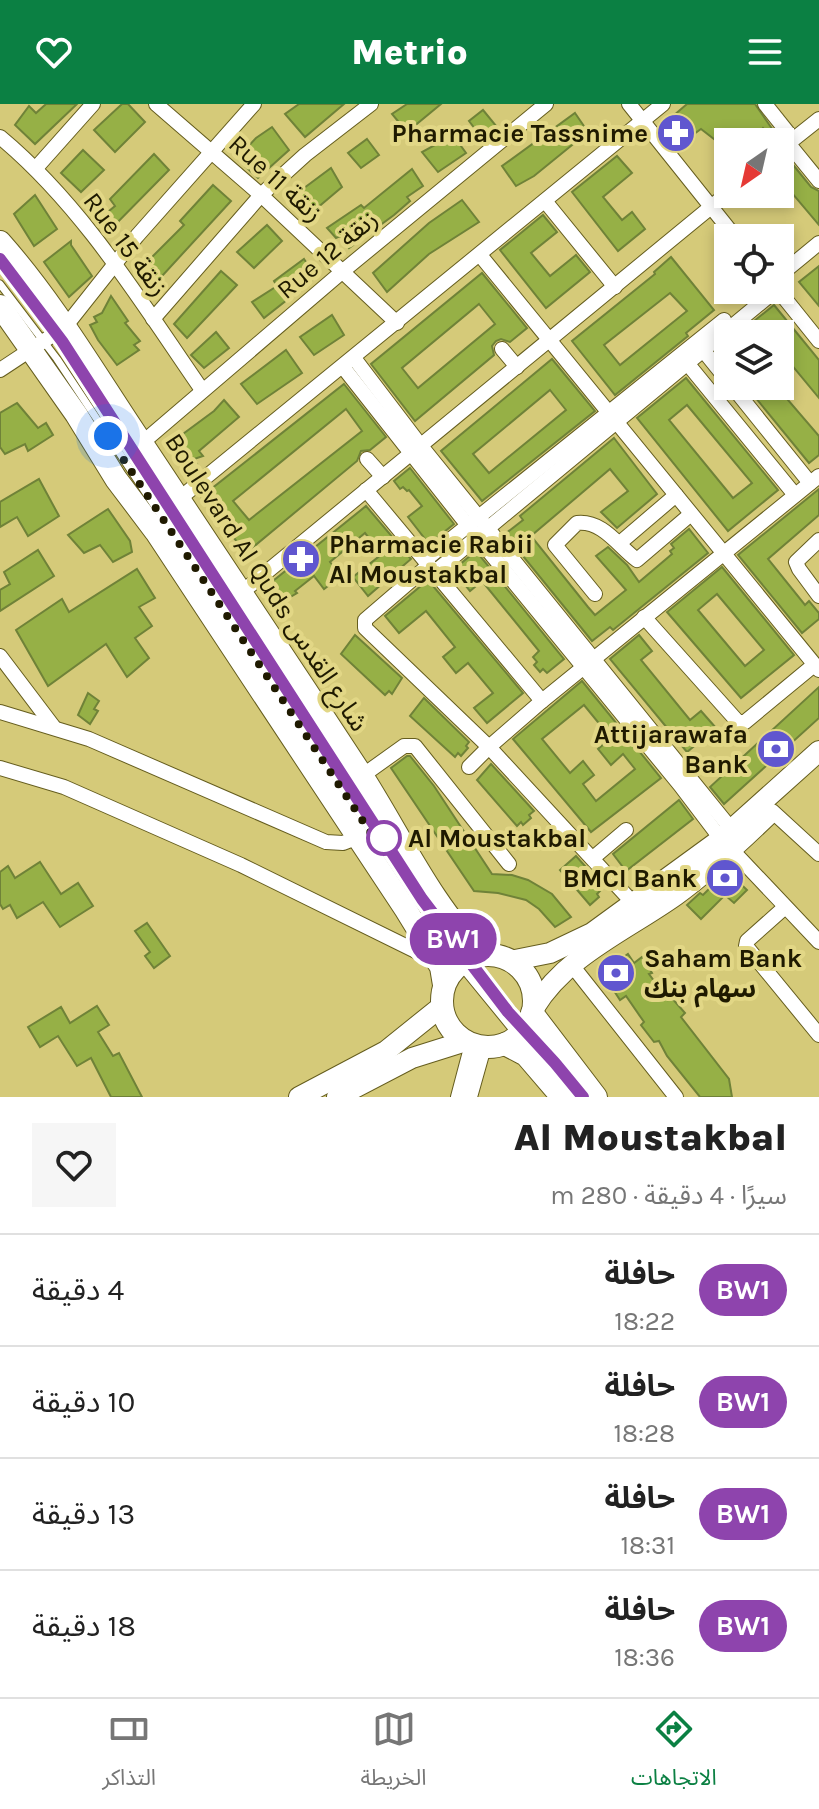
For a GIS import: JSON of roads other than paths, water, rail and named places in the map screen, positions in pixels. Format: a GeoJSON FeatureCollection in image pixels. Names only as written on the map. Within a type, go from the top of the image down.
{"type":"FeatureCollection","features":[{"type":"Feature","properties":{"kind":"main road","name":"Boulevard Al Quds شارع القدس"},"geometry":{"type":"LineString","coordinates":[[0,242],[22,267],[51,338],[76,414],[116,479],[156,532],[356,838],[462,960]]}},
{"type":"Feature","properties":{"kind":"main road","name":"Boulevard Al Quds شارع القدس"},"geometry":{"type":"LineString","coordinates":[[0,306],[51,338],[179,499],[362,776],[453,924],[462,960]]}},
{"type":"Feature","properties":{"kind":"main road"},"geometry":{"type":"LineString","coordinates":[[462,960],[497,956],[518,966],[529,981],[504,1033]]}},
{"type":"Feature","properties":{"kind":"main road","name":"Boulevard Al Quds شارع القدس"},"geometry":{"type":"LineString","coordinates":[[462,960],[443,973],[446,1020],[454,1033],[504,1033]]}},
{"type":"Feature","properties":{"kind":"main road"},"geometry":{"type":"LineString","coordinates":[[504,1033],[562,1097]]}},
{"type":"Feature","properties":{"kind":"main road"},"geometry":{"type":"LineString","coordinates":[[504,1033],[596,1097]]}},
{"type":"Feature","properties":{"kind":"street"},"geometry":{"type":"LineString","coordinates":[[36,168],[93,104]]}},
{"type":"Feature","properties":{"kind":"street","name":"Rue 11 زنقة"},"geometry":{"type":"LineString","coordinates":[[156,104],[261,195],[397,323]]}},
{"type":"Feature","properties":{"kind":"street"},"geometry":{"type":"LineString","coordinates":[[0,370],[51,338],[254,104]]}},
{"type":"Feature","properties":{"kind":"street"},"geometry":{"type":"LineString","coordinates":[[153,319],[261,195],[305,155],[371,104]]}},
{"type":"Feature","properties":{"kind":"street","name":"Rue 12 زنقة"},"geometry":{"type":"LineString","coordinates":[[136,444],[530,109],[546,104]]}},
{"type":"Feature","properties":{"kind":"street"},"geometry":{"type":"LineString","coordinates":[[629,104],[725,224]]}},
{"type":"Feature","properties":{"kind":"street"},"geometry":{"type":"LineString","coordinates":[[179,499],[663,104]]}},
{"type":"Feature","properties":{"kind":"street"},"geometry":{"type":"LineString","coordinates":[[765,104],[778,128]]}},
{"type":"Feature","properties":{"kind":"street"},"geometry":{"type":"LineString","coordinates":[[794,139],[819,119]]}},
{"type":"Feature","properties":{"kind":"street","name":"Rue 15 زنقة"},"geometry":{"type":"LineString","coordinates":[[0,137],[36,168],[115,266],[202,390]]}},
{"type":"Feature","properties":{"kind":"street"},"geometry":{"type":"LineString","coordinates":[[794,152],[819,181]]}},
{"type":"Feature","properties":{"kind":"street"},"geometry":{"type":"LineString","coordinates":[[545,201],[615,287]]}},
{"type":"Feature","properties":{"kind":"street"},"geometry":{"type":"LineString","coordinates":[[241,593],[712,207]]}},
{"type":"Feature","properties":{"kind":"street"},"geometry":{"type":"LineString","coordinates":[[794,264],[819,243]]}},
{"type":"Feature","properties":{"kind":"street"},"geometry":{"type":"LineString","coordinates":[[480,255],[549,340],[578,383],[613,418],[641,463],[676,495],[816,662],[745,722],[738,722],[644,617]]}},
{"type":"Feature","properties":{"kind":"street"},"geometry":{"type":"LineString","coordinates":[[794,276],[819,255]]}},
{"type":"Feature","properties":{"kind":"street"},"geometry":{"type":"LineString","coordinates":[[794,303],[819,341]]}},
{"type":"Feature","properties":{"kind":"street"},"geometry":{"type":"LineString","coordinates":[[634,904],[489,747],[363,625],[429,566],[613,418],[746,304]]}},
{"type":"Feature","properties":{"kind":"street"},"geometry":{"type":"LineString","coordinates":[[613,418],[760,304]]}},
{"type":"Feature","properties":{"kind":"street"},"geometry":{"type":"LineString","coordinates":[[502,349],[517,367]]}},
{"type":"Feature","properties":{"kind":"street"},"geometry":{"type":"LineString","coordinates":[[703,350],[714,364]]}},
{"type":"Feature","properties":{"kind":"street"},"geometry":{"type":"LineString","coordinates":[[348,363],[728,840],[784,908],[819,942]]}},
{"type":"Feature","properties":{"kind":"street"},"geometry":{"type":"LineString","coordinates":[[687,363],[795,495]]}},
{"type":"Feature","properties":{"kind":"street"},"geometry":{"type":"LineString","coordinates":[[469,767],[542,701],[814,480],[744,400]]}},
{"type":"Feature","properties":{"kind":"street"},"geometry":{"type":"LineString","coordinates":[[367,459],[383,477]]}},
{"type":"Feature","properties":{"kind":"street"},"geometry":{"type":"LineString","coordinates":[[366,490],[542,701]]}},
{"type":"Feature","properties":{"kind":"street"},"geometry":{"type":"LineString","coordinates":[[621,542],[676,495]]}},
{"type":"Feature","properties":{"kind":"street"},"geometry":{"type":"LineString","coordinates":[[595,594],[555,548],[556,541],[577,523],[583,522],[621,542],[637,560],[691,514]]}},
{"type":"Feature","properties":{"kind":"street"},"geometry":{"type":"LineString","coordinates":[[819,540],[796,562],[819,596]]}},
{"type":"Feature","properties":{"kind":"street"},"geometry":{"type":"LineString","coordinates":[[0,656],[53,727]]}},
{"type":"Feature","properties":{"kind":"street"},"geometry":{"type":"LineString","coordinates":[[0,712],[89,739],[326,842],[343,843],[356,838]]}},
{"type":"Feature","properties":{"kind":"street"},"geometry":{"type":"LineString","coordinates":[[362,776],[404,746],[415,746],[509,864]]}},
{"type":"Feature","properties":{"kind":"street"},"geometry":{"type":"LineString","coordinates":[[458,1097],[504,1033],[551,983],[571,964],[680,892],[819,751]]}},
{"type":"Feature","properties":{"kind":"street"},"geometry":{"type":"LineString","coordinates":[[0,768],[64,787],[462,960]]}},
{"type":"Feature","properties":{"kind":"street"},"geometry":{"type":"LineString","coordinates":[[510,961],[568,946],[772,811],[819,769]]}},
{"type":"Feature","properties":{"kind":"street"},"geometry":{"type":"LineString","coordinates":[[772,811],[819,854]]}},
{"type":"Feature","properties":{"kind":"street"},"geometry":{"type":"LineString","coordinates":[[593,858],[626,830]]}},
{"type":"Feature","properties":{"kind":"street"},"geometry":{"type":"LineString","coordinates":[[784,908],[747,941],[746,946],[819,1035]]}},
{"type":"Feature","properties":{"kind":"street"},"geometry":{"type":"LineString","coordinates":[[571,964],[676,1097]]}},
{"type":"Feature","properties":{"kind":"street"},"geometry":{"type":"LineString","coordinates":[[299,1097],[386,1051],[443,996]]}},
{"type":"Feature","properties":{"kind":"street"},"geometry":{"type":"LineString","coordinates":[[337,1097],[412,1058],[504,1033]]}},
{"type":"Feature","properties":{"kind":"street"},"geometry":{"type":"LineString","coordinates":[[470,1097],[504,1033]]}},
{"type":"Feature","properties":{"kind":"lane"},"geometry":{"type":"LineString","coordinates":[[0,259],[462,960]]}},
{"type":"Feature","properties":{"kind":"lane"},"geometry":{"type":"LineString","coordinates":[[0,284],[51,338]]}},
{"type":"Feature","properties":{"kind":"lane"},"geometry":{"type":"LineString","coordinates":[[136,444],[462,960],[504,1033],[572,1097]]}},
{"type":"Feature","properties":{"kind":"lane"},"geometry":{"type":"LineString","coordinates":[[504,1033],[583,1097]]}},
{"type":"Feature","properties":{"kind":"place","name":"Pharmacie Tassnime"},"geometry":{"type":"Point","coordinates":[676,133]}},
{"type":"Feature","properties":{"kind":"place","name":"Pharmacie Rabii Al Moustakbal"},"geometry":{"type":"Point","coordinates":[301,559]}},
{"type":"Feature","properties":{"kind":"place","name":"Attijarawafa Bank"},"geometry":{"type":"Point","coordinates":[776,749]}},
{"type":"Feature","properties":{"kind":"place","name":"Al Moustakbal"},"geometry":{"type":"Point","coordinates":[384,838]}},
{"type":"Feature","properties":{"kind":"place","name":"BMCI Bank"},"geometry":{"type":"Point","coordinates":[725,878]}},
{"type":"Feature","properties":{"kind":"place","name":"Saham Bank سهام بنك"},"geometry":{"type":"Point","coordinates":[616,973]}}]}
